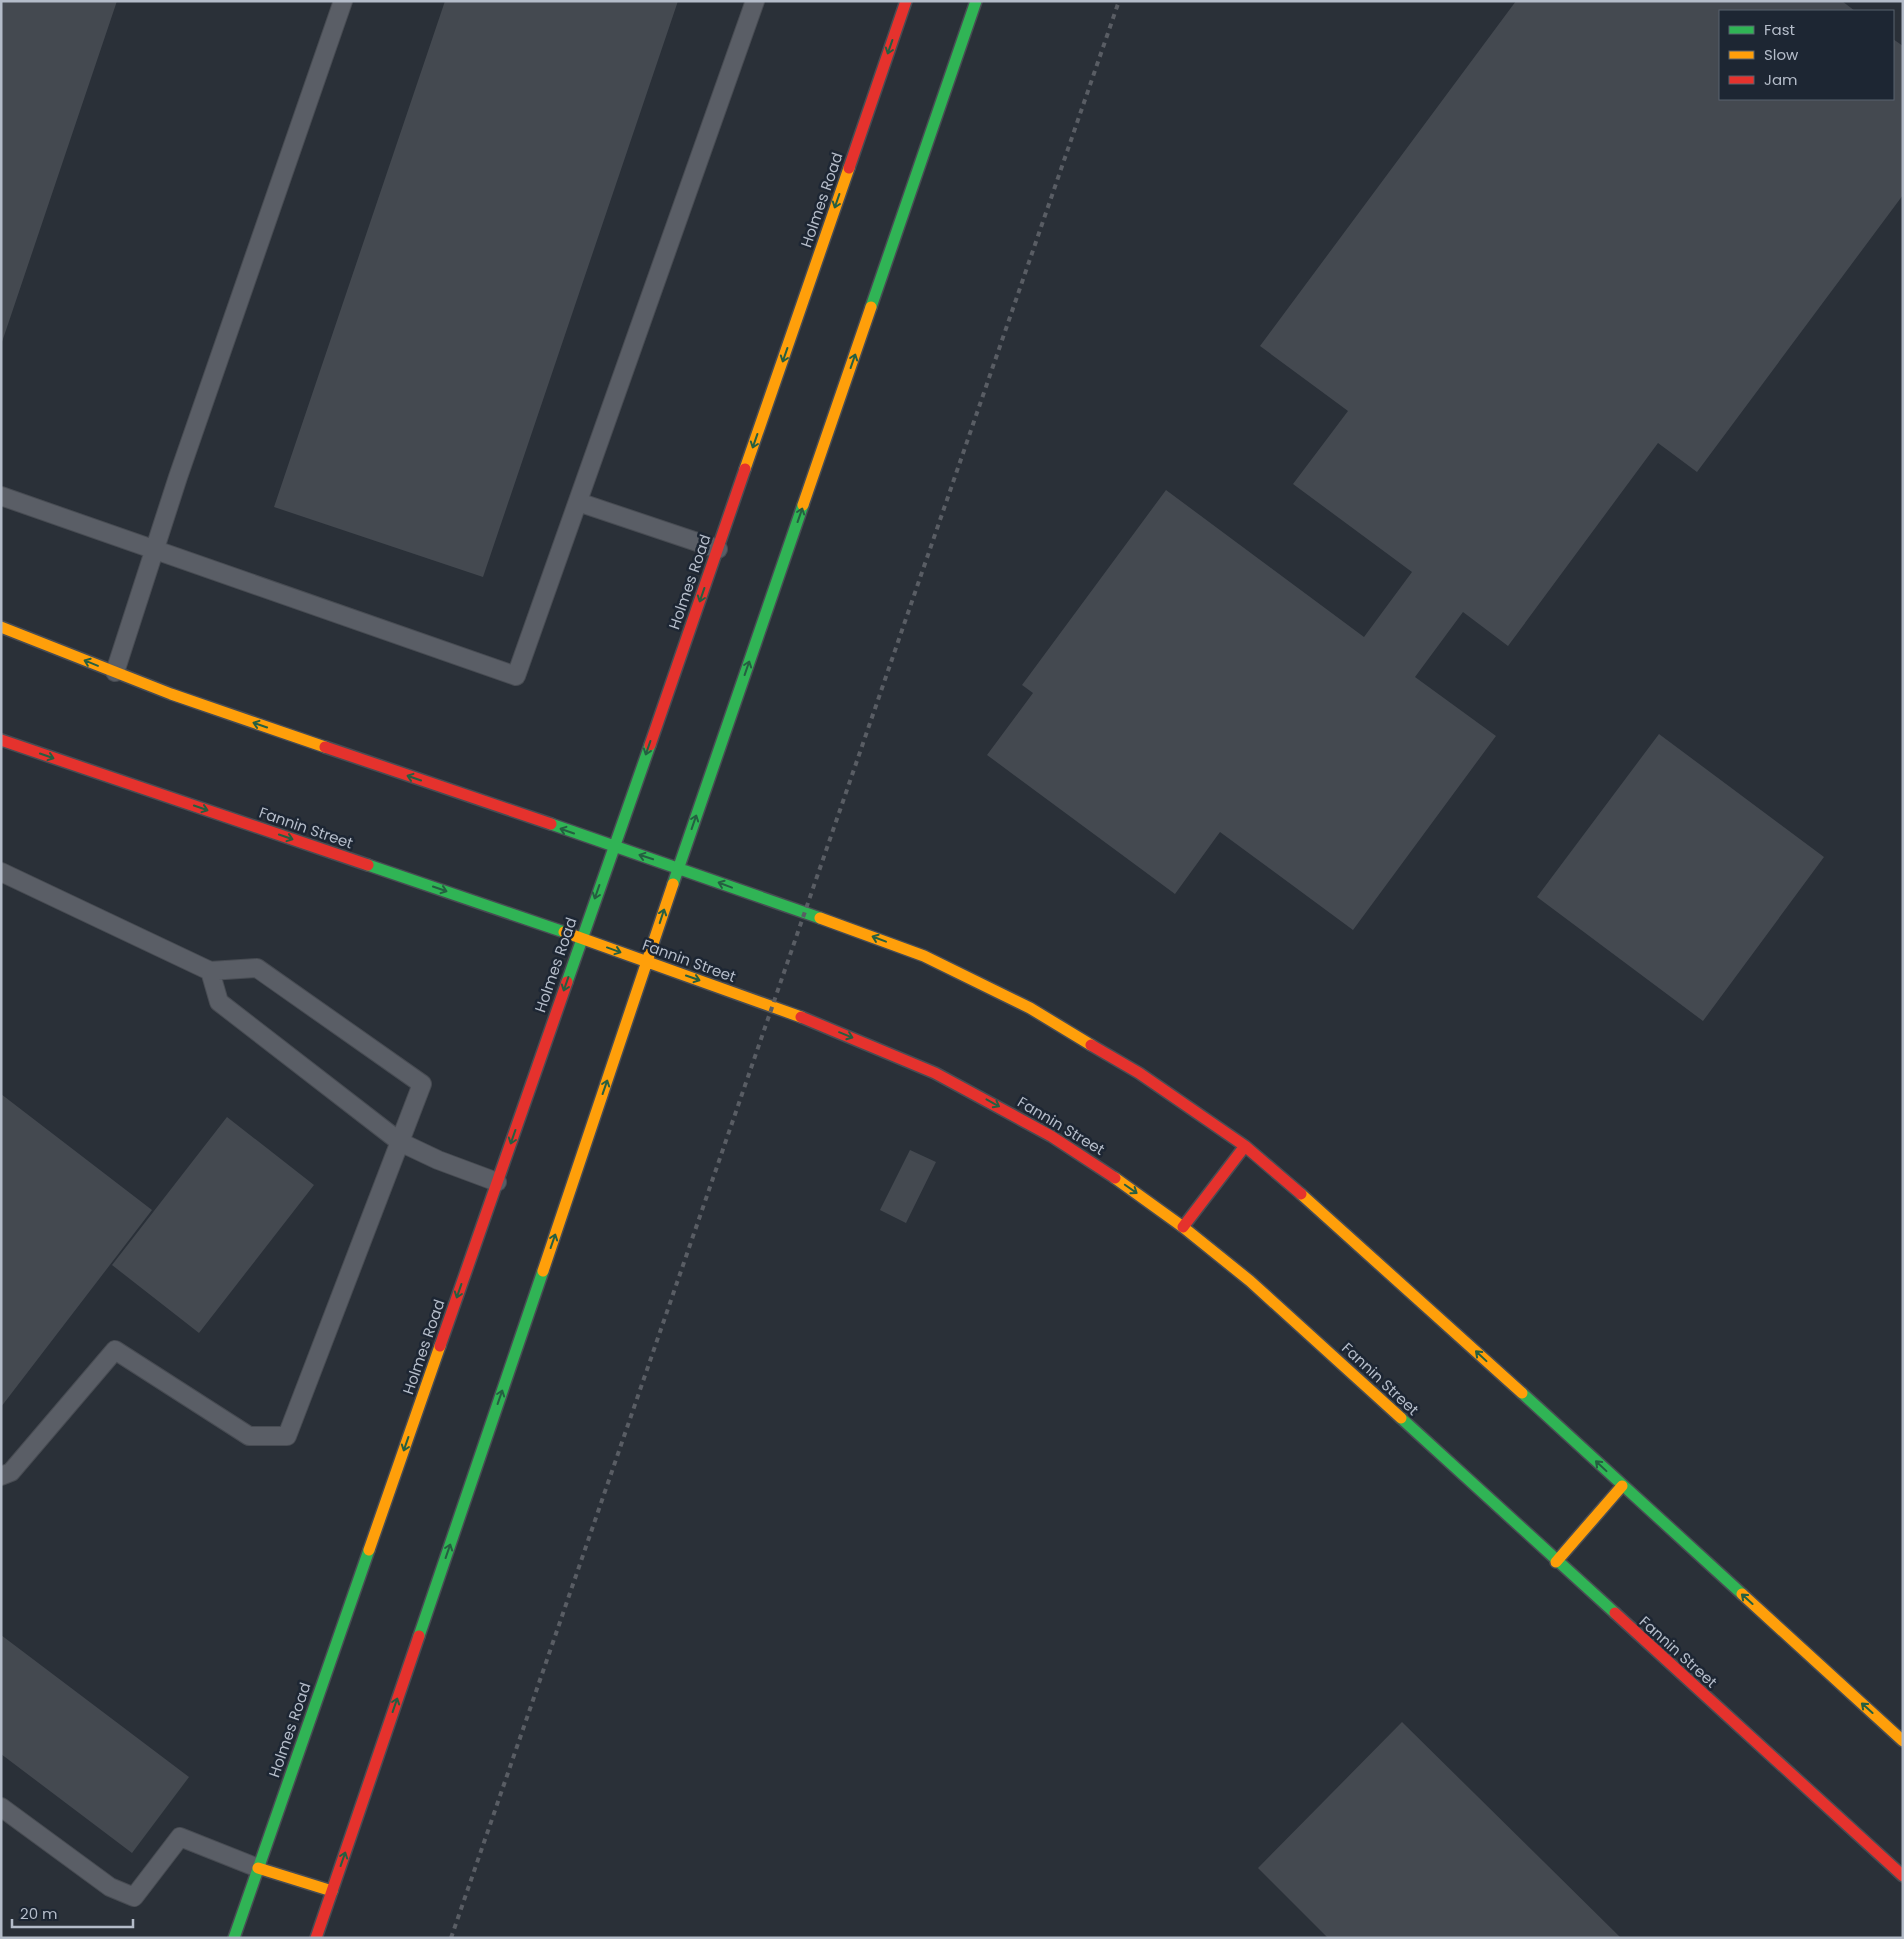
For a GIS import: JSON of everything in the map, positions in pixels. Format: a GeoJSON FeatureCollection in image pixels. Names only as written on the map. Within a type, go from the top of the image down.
{"type":"FeatureCollection","features":[{"type":"Feature","properties":{"kind":"main road","name":"Holmes Road"},"geometry":{"type":"LineString","coordinates":[[234,1938],[718,549],[906,1]]}},
{"type":"Feature","properties":{"kind":"main road"},"geometry":{"type":"LineString","coordinates":[[316,1938],[678,868],[976,1]]}},
{"type":"Feature","properties":{"kind":"main road"},"geometry":{"type":"LineString","coordinates":[[1,627],[171,694],[678,868],[924,956],[1038,1013],[1139,1073],[1245,1146],[1347,1234],[1903,1741]]}},
{"type":"Feature","properties":{"kind":"main road","name":"Fannin Street"},"geometry":{"type":"LineString","coordinates":[[1,740],[582,938],[816,1023],[935,1073],[1058,1140],[1126,1184],[1183,1227],[1279,1307],[1556,1562],[1903,1876]]}},
{"type":"Feature","properties":{"kind":"main road"},"geometry":{"type":"LineString","coordinates":[[1183,1227],[1245,1146]]}},
{"type":"Feature","properties":{"kind":"main road"},"geometry":{"type":"LineString","coordinates":[[1556,1562],[1622,1486]]}},
{"type":"Feature","properties":{"kind":"main road"},"geometry":{"type":"LineString","coordinates":[[258,1868],[332,1890]]}},
{"type":"Feature","properties":{"kind":"lane"},"geometry":{"type":"LineString","coordinates":[[115,672],[154,550],[343,1]]}},
{"type":"Feature","properties":{"kind":"lane"},"geometry":{"type":"LineString","coordinates":[[1,496],[516,676],[755,1]]}},
{"type":"Feature","properties":{"kind":"lane"},"geometry":{"type":"LineString","coordinates":[[578,502],[718,549]]}},
{"type":"Feature","properties":{"kind":"lane"},"geometry":{"type":"LineString","coordinates":[[1,872],[210,971],[257,968],[422,1084],[287,1436],[249,1436],[115,1350],[11,1472],[1,1476]]}},
{"type":"Feature","properties":{"kind":"lane"},"geometry":{"type":"LineString","coordinates":[[210,971],[219,1002],[400,1142],[438,1160],[497,1182]]}},
{"type":"Feature","properties":{"kind":"lane"},"geometry":{"type":"LineString","coordinates":[[1,1807],[110,1887],[134,1897],[180,1837],[258,1868]]}},
{"type":"Feature","properties":{"kind":"building"},"geometry":{"type":"Polygon","coordinates":[[[1,1],[117,1],[2,342],[1,341],[1,1]]]}},
{"type":"Feature","properties":{"kind":"building"},"geometry":{"type":"Polygon","coordinates":[[[445,1],[678,1],[483,577],[274,507],[445,1]]]}},
{"type":"Feature","properties":{"kind":"building"},"geometry":{"type":"Polygon","coordinates":[[[1516,1],[1842,1],[1854,10],[1719,10],[1719,100],[1894,100],[1894,40],[1903,46],[1903,195],[1697,472],[1658,443],[1508,646],[1463,612],[1415,677],[1496,736],[1353,930],[1220,832],[1175,894],[987,755],[1033,693],[1022,685],[1166,490],[1364,637],[1412,572],[1293,484],[1348,411],[1260,346],[1516,1]]]}},
{"type":"Feature","properties":{"kind":"building"},"geometry":{"type":"Polygon","coordinates":[[[1659,734],[1824,857],[1703,1021],[1537,897],[1659,734]]]}},
{"type":"Feature","properties":{"kind":"building"},"geometry":{"type":"Polygon","coordinates":[[[1,1094],[152,1210],[1,1407],[1,1094]]]}},
{"type":"Feature","properties":{"kind":"building"},"geometry":{"type":"Polygon","coordinates":[[[227,1117],[314,1185],[199,1333],[112,1265],[227,1117]]]}},
{"type":"Feature","properties":{"kind":"building"},"geometry":{"type":"Polygon","coordinates":[[[910,1150],[936,1162],[906,1223],[880,1210],[910,1150]]]}},
{"type":"Feature","properties":{"kind":"building"},"geometry":{"type":"Polygon","coordinates":[[[1,1635],[189,1777],[132,1853],[1,1754],[1,1635]]]}},
{"type":"Feature","properties":{"kind":"building"},"geometry":{"type":"Polygon","coordinates":[[[1402,1722],[1621,1938],[1328,1938],[1258,1868],[1402,1722]]]}},
{"type":"Feature","properties":{"kind":"railway"},"geometry":{"type":"LineString","coordinates":[[451,1938],[1119,1]]}},
{"type":"Feature","properties":{"kind":"traffic: fast"},"geometry":{"type":"LineString","coordinates":[[871,307],[976,1]]}},
{"type":"Feature","properties":{"kind":"traffic: fast"},"geometry":{"type":"LineString","coordinates":[[673,884],[803,505]]}},
{"type":"Feature","properties":{"kind":"traffic: fast"},"geometry":{"type":"LineString","coordinates":[[567,982],[650,745]]}},
{"type":"Feature","properties":{"kind":"traffic: fast"},"geometry":{"type":"LineString","coordinates":[[551,824],[820,918]]}},
{"type":"Feature","properties":{"kind":"traffic: fast"},"geometry":{"type":"LineString","coordinates":[[368,865],[564,932]]}},
{"type":"Feature","properties":{"kind":"traffic: fast"},"geometry":{"type":"LineString","coordinates":[[419,1636],[543,1271]]}},
{"type":"Feature","properties":{"kind":"traffic: fast"},"geometry":{"type":"LineString","coordinates":[[1522,1393],[1742,1594]]}},
{"type":"Feature","properties":{"kind":"traffic: fast"},"geometry":{"type":"LineString","coordinates":[[1401,1418],[1615,1613]]}},
{"type":"Feature","properties":{"kind":"traffic: fast"},"geometry":{"type":"LineString","coordinates":[[234,1938],[369,1550]]}},
{"type":"Feature","properties":{"kind":"traffic: slow"},"geometry":{"type":"LineString","coordinates":[[745,469],[849,168]]}},
{"type":"Feature","properties":{"kind":"traffic: slow"},"geometry":{"type":"LineString","coordinates":[[803,505],[871,307]]}},
{"type":"Feature","properties":{"kind":"traffic: slow"},"geometry":{"type":"LineString","coordinates":[[1,627],[171,694],[325,747]]}},
{"type":"Feature","properties":{"kind":"traffic: slow"},"geometry":{"type":"LineString","coordinates":[[543,1271],[673,884]]}},
{"type":"Feature","properties":{"kind":"traffic: slow"},"geometry":{"type":"LineString","coordinates":[[820,918],[924,956],[1030,1008],[1091,1045]]}},
{"type":"Feature","properties":{"kind":"traffic: slow"},"geometry":{"type":"LineString","coordinates":[[564,932],[801,1017]]}},
{"type":"Feature","properties":{"kind":"traffic: slow"},"geometry":{"type":"LineString","coordinates":[[1115,1178],[1183,1227],[1250,1281],[1401,1418]]}},
{"type":"Feature","properties":{"kind":"traffic: slow"},"geometry":{"type":"LineString","coordinates":[[1301,1194],[1522,1393]]}},
{"type":"Feature","properties":{"kind":"traffic: slow"},"geometry":{"type":"LineString","coordinates":[[369,1550],[440,1346]]}},
{"type":"Feature","properties":{"kind":"traffic: slow"},"geometry":{"type":"LineString","coordinates":[[1556,1562],[1622,1486]]}},
{"type":"Feature","properties":{"kind":"traffic: slow"},"geometry":{"type":"LineString","coordinates":[[1742,1594],[1903,1741]]}},
{"type":"Feature","properties":{"kind":"traffic: slow"},"geometry":{"type":"LineString","coordinates":[[258,1868],[332,1891]]}},
{"type":"Feature","properties":{"kind":"traffic: jam"},"geometry":{"type":"LineString","coordinates":[[849,168],[906,1]]}},
{"type":"Feature","properties":{"kind":"traffic: jam"},"geometry":{"type":"LineString","coordinates":[[650,745],[745,469]]}},
{"type":"Feature","properties":{"kind":"traffic: jam"},"geometry":{"type":"LineString","coordinates":[[1,740],[368,865]]}},
{"type":"Feature","properties":{"kind":"traffic: jam"},"geometry":{"type":"LineString","coordinates":[[325,747],[551,824]]}},
{"type":"Feature","properties":{"kind":"traffic: jam"},"geometry":{"type":"LineString","coordinates":[[440,1346],[567,982]]}},
{"type":"Feature","properties":{"kind":"traffic: jam"},"geometry":{"type":"LineString","coordinates":[[801,1017],[935,1073],[1051,1136],[1115,1178]]}},
{"type":"Feature","properties":{"kind":"traffic: jam"},"geometry":{"type":"LineString","coordinates":[[1091,1045],[1139,1073],[1245,1146],[1301,1194]]}},
{"type":"Feature","properties":{"kind":"traffic: jam"},"geometry":{"type":"LineString","coordinates":[[1183,1227],[1245,1146]]}},
{"type":"Feature","properties":{"kind":"traffic: jam"},"geometry":{"type":"LineString","coordinates":[[1615,1613],[1903,1876]]}},
{"type":"Feature","properties":{"kind":"traffic: jam"},"geometry":{"type":"LineString","coordinates":[[316,1938],[419,1636]]}}]}
